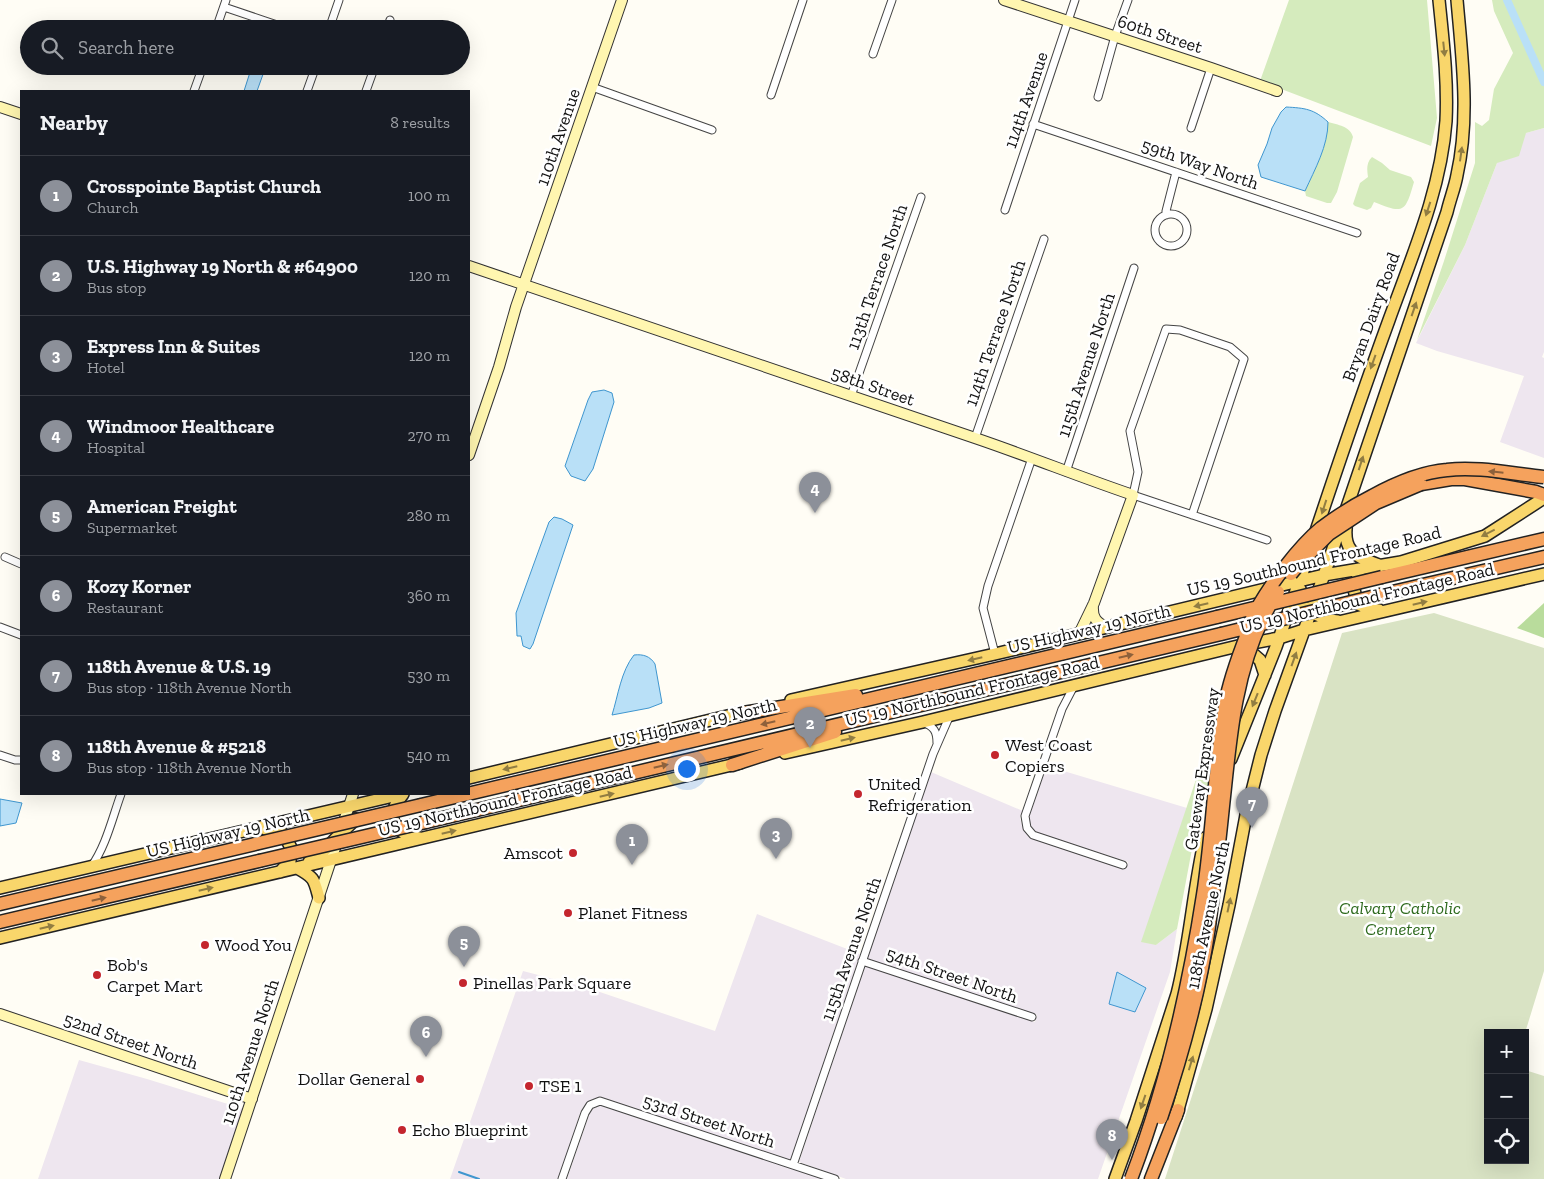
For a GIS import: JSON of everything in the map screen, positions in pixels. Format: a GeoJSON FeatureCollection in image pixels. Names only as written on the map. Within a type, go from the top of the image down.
{"type":"FeatureCollection","features":[{"type":"Feature","properties":{"kind":"highway","name":"Gateway Expressway"},"geometry":{"type":"LineString","coordinates":[[1131,1179],[1165,1079],[1183,1007],[1204,892],[1225,703],[1237,659],[1254,613],[1297,552],[1321,529],[1351,507],[1385,488],[1419,476],[1446,470],[1473,470],[1544,477]]}},
{"type":"Feature","properties":{"kind":"highway","name":"Gateway Expressway"},"geometry":{"type":"LineString","coordinates":[[1139,1179],[1173,1082],[1194,1002],[1208,929],[1232,721],[1240,682],[1254,637],[1274,598],[1300,563],[1329,534],[1376,503],[1421,484],[1451,479],[1465,479],[1536,492],[1544,497]]}},
{"type":"Feature","properties":{"kind":"highway","name":"US Highway 19 North"},"geometry":{"type":"LineString","coordinates":[[470,793],[1217,617],[1381,571],[1544,539]]}},
{"type":"Feature","properties":{"kind":"highway","name":"US Highway 19 North"},"geometry":{"type":"LineString","coordinates":[[0,922],[1544,557]]}},
{"type":"Feature","properties":{"kind":"highway"},"geometry":{"type":"LineString","coordinates":[[736,714],[935,684]]}},
{"type":"Feature","properties":{"kind":"highway"},"geometry":{"type":"LineString","coordinates":[[732,765],[813,740],[898,710]]}},
{"type":"Feature","properties":{"kind":"highway","name":"US Highway 19 North"},"geometry":{"type":"LineString","coordinates":[[0,904],[463,795]]}},
{"type":"Feature","properties":{"kind":"highway"},"geometry":{"type":"LineString","coordinates":[[1151,1179],[1178,1110]]}},
{"type":"Feature","properties":{"kind":"main road","name":"Bryan Dairy Road"},"geometry":{"type":"LineString","coordinates":[[1300,582],[1359,402],[1430,204],[1440,166],[1446,121],[1446,74],[1439,0]]}},
{"type":"Feature","properties":{"kind":"main road","name":"Bryan Dairy Road"},"geometry":{"type":"LineString","coordinates":[[1279,638],[1324,575],[1458,175],[1463,139],[1464,102],[1463,60],[1456,0]]}},
{"type":"Feature","properties":{"kind":"main road"},"geometry":{"type":"LineString","coordinates":[[1351,494],[1346,529],[1347,543],[1354,554],[1381,571]]}},
{"type":"Feature","properties":{"kind":"main road","name":"US 19 Southbound Frontage Road"},"geometry":{"type":"LineString","coordinates":[[470,778],[776,703],[995,654],[1324,575],[1349,570],[1381,571],[1401,562],[1485,536],[1544,497]]}},
{"type":"Feature","properties":{"kind":"main road"},"geometry":{"type":"LineString","coordinates":[[1390,610],[1369,609],[1358,604],[1354,590],[1357,579],[1401,562]]}},
{"type":"Feature","properties":{"kind":"main road"},"geometry":{"type":"LineString","coordinates":[[1264,641],[1349,570]]}},
{"type":"Feature","properties":{"kind":"main road","name":"US 19 Northbound Frontage Road"},"geometry":{"type":"LineString","coordinates":[[0,938],[732,765],[923,722],[1075,684],[1279,638],[1304,630],[1544,574]]}},
{"type":"Feature","properties":{"kind":"main road"},"geometry":{"type":"LineString","coordinates":[[1300,582],[1300,610]]}},
{"type":"Feature","properties":{"kind":"main road"},"geometry":{"type":"LineString","coordinates":[[1264,590],[1280,596],[1300,610],[1342,622]]}},
{"type":"Feature","properties":{"kind":"main road"},"geometry":{"type":"LineString","coordinates":[[1225,600],[1237,605],[1243,615],[1245,626],[1236,643],[1228,648]]}},
{"type":"Feature","properties":{"kind":"main road","name":"Bryan Dairy Road"},"geometry":{"type":"LineString","coordinates":[[1300,610],[1304,630]]}},
{"type":"Feature","properties":{"kind":"main road","name":"118th Avenue North"},"geometry":{"type":"LineString","coordinates":[[1158,1179],[1206,1009],[1256,773],[1275,711],[1304,630]]}},
{"type":"Feature","properties":{"kind":"main road","name":"118th Avenue North"},"geometry":{"type":"LineString","coordinates":[[1114,1179],[1136,1121],[1177,994],[1199,867],[1212,812],[1279,638]]}},
{"type":"Feature","properties":{"kind":"main road"},"geometry":{"type":"LineString","coordinates":[[1242,645],[1260,660],[1265,675]]}},
{"type":"Feature","properties":{"kind":"main road"},"geometry":{"type":"LineString","coordinates":[[377,795],[388,797]]}},
{"type":"Feature","properties":{"kind":"main road"},"geometry":{"type":"LineString","coordinates":[[0,888],[397,795]]}},
{"type":"Feature","properties":{"kind":"main road"},"geometry":{"type":"LineString","coordinates":[[401,795],[396,802],[393,824],[407,836],[423,839]]}},
{"type":"Feature","properties":{"kind":"main road"},"geometry":{"type":"LineString","coordinates":[[297,868],[319,856],[354,820],[388,797]]}},
{"type":"Feature","properties":{"kind":"main road"},"geometry":{"type":"LineString","coordinates":[[297,819],[370,846],[384,848]]}},
{"type":"Feature","properties":{"kind":"main road"},"geometry":{"type":"LineString","coordinates":[[253,829],[272,829],[281,832],[285,836],[291,848],[290,861],[280,872]]}},
{"type":"Feature","properties":{"kind":"main road"},"geometry":{"type":"LineString","coordinates":[[297,868],[310,875],[315,881],[319,898]]}},
{"type":"Feature","properties":{"kind":"street"},"geometry":{"type":"LineString","coordinates":[[332,20],[339,0]]}},
{"type":"Feature","properties":{"kind":"street","name":"110th Avenue"},"geometry":{"type":"LineString","coordinates":[[524,285],[622,0]]}},
{"type":"Feature","properties":{"kind":"street"},"geometry":{"type":"LineString","coordinates":[[771,95],[803,0]]}},
{"type":"Feature","properties":{"kind":"street"},"geometry":{"type":"LineString","coordinates":[[873,54],[892,0]]}},
{"type":"Feature","properties":{"kind":"street","name":"60th Street"},"geometry":{"type":"LineString","coordinates":[[1004,0],[1277,91]]}},
{"type":"Feature","properties":{"kind":"street","name":"114th Avenue"},"geometry":{"type":"LineString","coordinates":[[1005,210],[1076,0]]}},
{"type":"Feature","properties":{"kind":"street"},"geometry":{"type":"LineString","coordinates":[[1098,97],[1115,36],[1128,0]]}},
{"type":"Feature","properties":{"kind":"street"},"geometry":{"type":"LineString","coordinates":[[219,20],[225,3],[267,20]]}},
{"type":"Feature","properties":{"kind":"street"},"geometry":{"type":"LineString","coordinates":[[1191,128],[1211,68]]}},
{"type":"Feature","properties":{"kind":"street"},"geometry":{"type":"LineString","coordinates":[[194,90],[200,75]]}},
{"type":"Feature","properties":{"kind":"street"},"geometry":{"type":"LineString","coordinates":[[307,90],[313,75]]}},
{"type":"Feature","properties":{"kind":"street"},"geometry":{"type":"LineString","coordinates":[[366,90],[372,75]]}},
{"type":"Feature","properties":{"kind":"street"},"geometry":{"type":"LineString","coordinates":[[592,87],[712,130]]}},
{"type":"Feature","properties":{"kind":"street"},"geometry":{"type":"LineString","coordinates":[[0,107],[20,114]]}},
{"type":"Feature","properties":{"kind":"street","name":"59th Way North"},"geometry":{"type":"LineString","coordinates":[[1034,124],[1357,233]]}},
{"type":"Feature","properties":{"kind":"street"},"geometry":{"type":"LineString","coordinates":[[1166,216],[1176,172]]}},
{"type":"Feature","properties":{"kind":"street","name":"113th Terrace North"},"geometry":{"type":"LineString","coordinates":[[852,396],[922,197]]}},
{"type":"Feature","properties":{"kind":"street"},"geometry":{"type":"LineString","coordinates":[[1166,216],[1178,216],[1186,225],[1185,237],[1182,242],[1176,245],[1164,245],[1156,236],[1155,229],[1157,224],[1161,218],[1166,216]]}},
{"type":"Feature","properties":{"kind":"street","name":"114th Terrace North"},"geometry":{"type":"LineString","coordinates":[[975,438],[1044,239]]}},
{"type":"Feature","properties":{"kind":"street","name":"58th Street"},"geometry":{"type":"LineString","coordinates":[[470,266],[975,438],[1192,516],[1267,540]]}},
{"type":"Feature","properties":{"kind":"street","name":"115th Avenue North"},"geometry":{"type":"LineString","coordinates":[[1066,472],[1134,268]]}},
{"type":"Feature","properties":{"kind":"street"},"geometry":{"type":"LineString","coordinates":[[470,452],[524,285]]}},
{"type":"Feature","properties":{"kind":"street"},"geometry":{"type":"LineString","coordinates":[[1079,634],[1094,603],[1133,495],[1138,472],[1130,431],[1166,329],[1180,330],[1230,347],[1244,360],[1192,516]]}},
{"type":"Feature","properties":{"kind":"street"},"geometry":{"type":"LineString","coordinates":[[995,654],[983,608],[994,567],[1032,458]]}},
{"type":"Feature","properties":{"kind":"street"},"geometry":{"type":"LineString","coordinates":[[6,557],[20,564]]}},
{"type":"Feature","properties":{"kind":"street"},"geometry":{"type":"LineString","coordinates":[[1094,603],[1093,613],[1095,619],[1101,625],[1107,627]]}},
{"type":"Feature","properties":{"kind":"street"},"geometry":{"type":"LineString","coordinates":[[0,629],[20,635]]}},
{"type":"Feature","properties":{"kind":"street"},"geometry":{"type":"LineString","coordinates":[[1075,684],[1062,709],[1025,816],[1027,828],[1033,835],[1123,865]]}},
{"type":"Feature","properties":{"kind":"street"},"geometry":{"type":"LineString","coordinates":[[1050,690],[1058,694],[1062,700],[1062,709]]}},
{"type":"Feature","properties":{"kind":"street","name":"115th Avenue North"},"geometry":{"type":"LineString","coordinates":[[794,1165],[862,961],[938,743],[950,715]]}},
{"type":"Feature","properties":{"kind":"street"},"geometry":{"type":"LineString","coordinates":[[923,722],[936,730],[938,743]]}},
{"type":"Feature","properties":{"kind":"street"},"geometry":{"type":"LineString","coordinates":[[0,755],[20,760]]}},
{"type":"Feature","properties":{"kind":"street"},"geometry":{"type":"LineString","coordinates":[[91,868],[104,844],[121,795]]}},
{"type":"Feature","properties":{"kind":"street","name":"110th Avenue North"},"geometry":{"type":"LineString","coordinates":[[225,1179],[353,795]]}},
{"type":"Feature","properties":{"kind":"street"},"geometry":{"type":"LineString","coordinates":[[104,844],[106,853],[111,858],[119,861]]}},
{"type":"Feature","properties":{"kind":"street","name":"54th Street North"},"geometry":{"type":"LineString","coordinates":[[862,961],[1032,1018]]}},
{"type":"Feature","properties":{"kind":"street","name":"52nd Street North"},"geometry":{"type":"LineString","coordinates":[[0,1014],[252,1099]]}},
{"type":"Feature","properties":{"kind":"street","name":"53rd Street North"},"geometry":{"type":"LineString","coordinates":[[562,1179],[582,1120],[590,1105],[600,1101],[835,1179]]}},
{"type":"Feature","properties":{"kind":"shaded area"},"geometry":{"type":"Polygon","coordinates":[[[1544,128],[1544,352],[1542,357],[1544,358],[1544,458],[1500,442],[1524,376],[1437,351],[1416,343],[1465,245],[1497,163],[1526,133],[1544,128]]]}},
{"type":"Feature","properties":{"kind":"shaded area"},"geometry":{"type":"Polygon","coordinates":[[[1047,766],[1187,808],[1165,873],[1156,945],[1177,929],[1170,972],[1098,1179],[846,1179],[799,1162],[865,966],[1035,1022],[1037,1015],[867,959],[931,772],[1023,811],[1020,818],[1023,828],[1032,839],[1126,869],[1128,862],[1036,832],[1031,826],[1029,817],[1047,766]]]}},
{"type":"Feature","properties":{"kind":"shaded area"},"geometry":{"type":"Polygon","coordinates":[[[757,914],[860,954],[791,1160],[600,1097],[588,1102],[581,1111],[558,1179],[450,1179],[523,971],[588,988],[715,1031],[757,914]]]}},
{"type":"Feature","properties":{"kind":"shaded area"},"geometry":{"type":"Polygon","coordinates":[[[79,1060],[244,1109],[220,1179],[38,1179],[79,1060]]]}},
{"type":"Feature","properties":{"kind":"shaded area"},"geometry":{"type":"Polygon","coordinates":[[[600,1105],[824,1179],[567,1179],[589,1115],[593,1108],[600,1105]]]}},
{"type":"Feature","properties":{"kind":"green space"},"geometry":{"type":"Polygon","coordinates":[[[1289,0],[1427,0],[1437,118],[1431,146],[1260,81],[1289,0]]]}},
{"type":"Feature","properties":{"kind":"green space"},"geometry":{"type":"Polygon","coordinates":[[[1492,0],[1544,0],[1544,128],[1526,133],[1519,156],[1497,163],[1465,245],[1417,340],[1475,163],[1475,122],[1482,126],[1489,120],[1494,89],[1513,53],[1494,11],[1492,0]]]}},
{"type":"Feature","properties":{"kind":"green space"},"geometry":{"type":"Polygon","coordinates":[[[1328,122],[1346,128],[1353,137],[1337,192],[1331,203],[1306,196],[1305,191],[1317,166],[1326,140],[1328,122]]]}},
{"type":"Feature","properties":{"kind":"green space"},"geometry":{"type":"Polygon","coordinates":[[[1372,157],[1390,170],[1411,177],[1414,182],[1408,200],[1402,208],[1392,208],[1374,202],[1371,208],[1367,210],[1353,204],[1360,183],[1368,177],[1368,164],[1372,157]]]}},
{"type":"Feature","properties":{"kind":"green space"},"geometry":{"type":"Polygon","coordinates":[[[1544,603],[1544,638],[1517,628],[1544,603]]]}},
{"type":"Feature","properties":{"kind":"green space","name":"Calvary Catholic Cemetery"},"geometry":{"type":"Polygon","coordinates":[[[1434,613],[1544,648],[1544,971],[1526,1029],[1484,1029],[1484,1164],[1529,1164],[1529,1071],[1544,1076],[1544,1179],[1165,1179],[1342,633],[1434,613]]]}},
{"type":"Feature","properties":{"kind":"green space"},"geometry":{"type":"Polygon","coordinates":[[[1231,676],[1219,755],[1195,833],[1177,929],[1156,945],[1141,942],[1231,676]]]}},
{"type":"Feature","properties":{"kind":"water"},"geometry":{"type":"Polygon","coordinates":[[[249,75],[263,75],[257,90],[244,90],[249,75]]]}},
{"type":"Feature","properties":{"kind":"water"},"geometry":{"type":"Polygon","coordinates":[[[1286,107],[1309,110],[1328,122],[1323,149],[1305,191],[1261,177],[1258,165],[1272,128],[1286,107]]]}},
{"type":"Feature","properties":{"kind":"water"},"geometry":{"type":"Polygon","coordinates":[[[604,390],[612,393],[614,402],[593,469],[585,481],[571,476],[565,466],[592,392],[604,390]]]}},
{"type":"Feature","properties":{"kind":"water"},"geometry":{"type":"Polygon","coordinates":[[[554,517],[573,525],[530,649],[523,646],[521,636],[517,636],[516,613],[549,522],[554,517]]]}},
{"type":"Feature","properties":{"kind":"water"},"geometry":{"type":"Polygon","coordinates":[[[634,655],[646,656],[655,664],[662,703],[649,708],[612,715],[623,676],[634,655]]]}},
{"type":"Feature","properties":{"kind":"water"},"geometry":{"type":"Polygon","coordinates":[[[0,799],[22,803],[16,823],[0,826],[0,799]]]}},
{"type":"Feature","properties":{"kind":"water"},"geometry":{"type":"Polygon","coordinates":[[[1117,972],[1146,988],[1135,1012],[1109,1004],[1117,972]]]}},
{"type":"Feature","properties":{"kind":"waterway"},"geometry":{"type":"LineString","coordinates":[[1507,0],[1544,82]]}},
{"type":"Feature","properties":{"kind":"waterway"},"geometry":{"type":"LineString","coordinates":[[459,1172],[479,1179]]}},
{"type":"Feature","properties":{"kind":"place","name":"Windmoor Healthcare"},"geometry":{"type":"Point","coordinates":[815,513]}},
{"type":"Feature","properties":{"kind":"place","name":"U.S. Highway 19 North & #64900"},"geometry":{"type":"Point","coordinates":[810,748]}},
{"type":"Feature","properties":{"kind":"place","name":"West Coast Copiers"},"geometry":{"type":"Point","coordinates":[995,755]}},
{"type":"Feature","properties":{"kind":"place","name":"United Refrigeration"},"geometry":{"type":"Point","coordinates":[858,794]}},
{"type":"Feature","properties":{"kind":"place","name":"118th Avenue & U.S. 19"},"geometry":{"type":"Point","coordinates":[1252,828]}},
{"type":"Feature","properties":{"kind":"place","name":"Amscot"},"geometry":{"type":"Point","coordinates":[573,853]}},
{"type":"Feature","properties":{"kind":"place","name":"Express Inn & Suites"},"geometry":{"type":"Point","coordinates":[776,859]}},
{"type":"Feature","properties":{"kind":"place","name":"Crosspointe Baptist Church"},"geometry":{"type":"Point","coordinates":[632,865]}},
{"type":"Feature","properties":{"kind":"place","name":"Planet Fitness"},"geometry":{"type":"Point","coordinates":[568,913]}},
{"type":"Feature","properties":{"kind":"place","name":"Wood You"},"geometry":{"type":"Point","coordinates":[205,945]}},
{"type":"Feature","properties":{"kind":"place","name":"American Freight"},"geometry":{"type":"Point","coordinates":[464,967]}},
{"type":"Feature","properties":{"kind":"place","name":"Bob's Carpet Mart"},"geometry":{"type":"Point","coordinates":[97,975]}},
{"type":"Feature","properties":{"kind":"place","name":"Pinellas Park Square"},"geometry":{"type":"Point","coordinates":[463,983]}},
{"type":"Feature","properties":{"kind":"place","name":"Kozy Korner"},"geometry":{"type":"Point","coordinates":[426,1057]}},
{"type":"Feature","properties":{"kind":"place","name":"Dollar General"},"geometry":{"type":"Point","coordinates":[420,1079]}},
{"type":"Feature","properties":{"kind":"place","name":"TSE 1"},"geometry":{"type":"Point","coordinates":[529,1086]}},
{"type":"Feature","properties":{"kind":"place","name":"Echo Blueprint"},"geometry":{"type":"Point","coordinates":[402,1130]}},
{"type":"Feature","properties":{"kind":"place","name":"118th Avenue & #5218"},"geometry":{"type":"Point","coordinates":[1112,1160]}}]}
